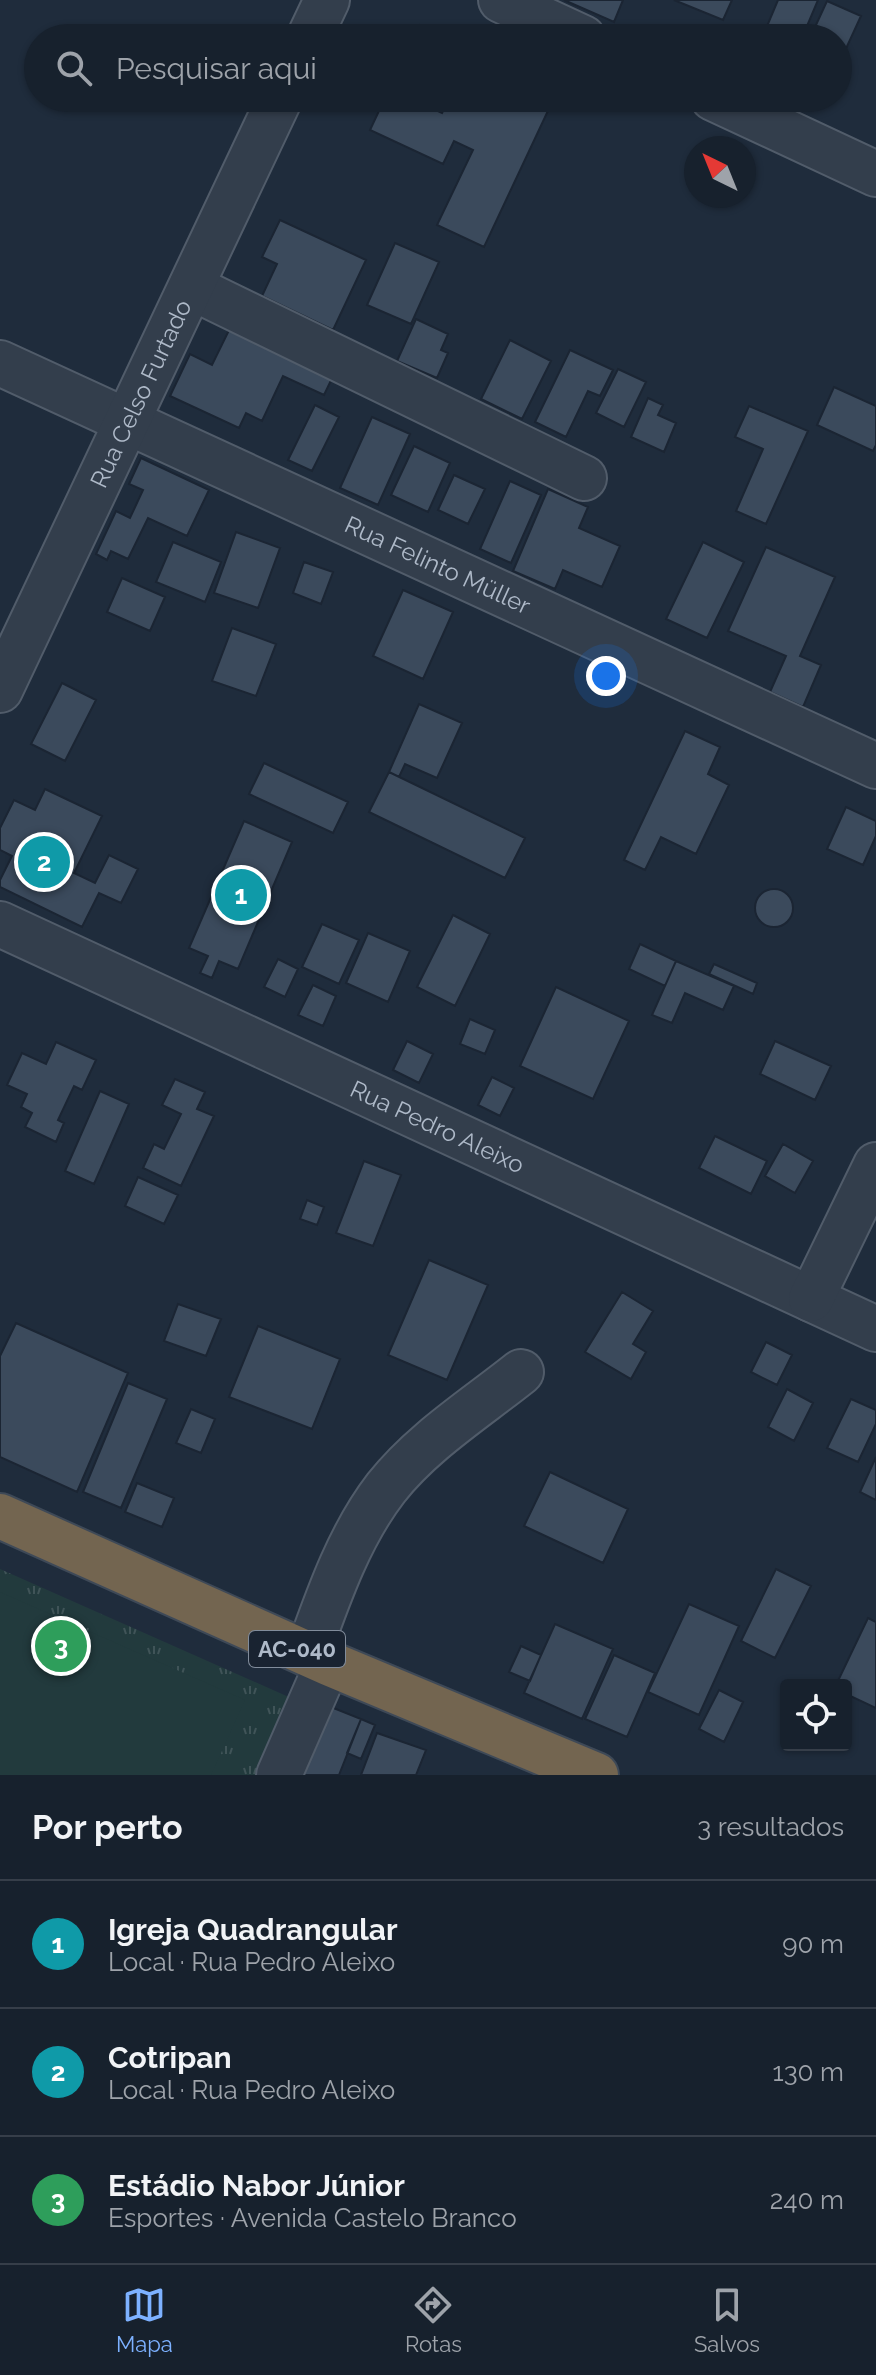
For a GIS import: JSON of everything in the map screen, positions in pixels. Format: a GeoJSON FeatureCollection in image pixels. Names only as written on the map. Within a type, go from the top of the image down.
{"type":"FeatureCollection","features":[{"type":"Feature","properties":{"kind":"highway","name":"AC-040"},"geometry":{"type":"LineString","coordinates":[[0,1516],[318,1658],[596,1775]]}},
{"type":"Feature","properties":{"kind":"street"},"geometry":{"type":"LineString","coordinates":[[316,24],[327,0]]}},
{"type":"Feature","properties":{"kind":"street"},"geometry":{"type":"LineString","coordinates":[[501,0],[553,24]]}},
{"type":"Feature","properties":{"kind":"street","name":"Rua Celso Furtado"},"geometry":{"type":"LineString","coordinates":[[0,690],[273,112]]}},
{"type":"Feature","properties":{"kind":"street"},"geometry":{"type":"LineString","coordinates":[[743,112],[876,174]]}},
{"type":"Feature","properties":{"kind":"street"},"geometry":{"type":"LineString","coordinates":[[191,287],[584,478]]}},
{"type":"Feature","properties":{"kind":"street","name":"Rua Felinto Müller"},"geometry":{"type":"LineString","coordinates":[[0,363],[876,766]]}},
{"type":"Feature","properties":{"kind":"street","name":"Rua Pedro Aleixo"},"geometry":{"type":"LineString","coordinates":[[0,924],[876,1329]]}},
{"type":"Feature","properties":{"kind":"street"},"geometry":{"type":"LineString","coordinates":[[811,1299],[876,1165]]}},
{"type":"Feature","properties":{"kind":"street"},"geometry":{"type":"LineString","coordinates":[[279,1775],[318,1658],[328,1599],[362,1524],[387,1487],[415,1457],[521,1372]]}},
{"type":"Feature","properties":{"kind":"green space"},"geometry":{"type":"Polygon","coordinates":[[[0,1569],[291,1698],[257,1775],[0,1775],[0,1569]]]}},
{"type":"Feature","properties":{"kind":"green space"},"geometry":{"type":"Polygon","coordinates":[[[0,1592],[245,1700],[211,1775],[0,1775],[0,1592]]]}},
{"type":"Feature","properties":{"kind":"building"},"geometry":{"type":"Polygon","coordinates":[[[564,0],[623,0],[614,22],[564,0]]]}},
{"type":"Feature","properties":{"kind":"building"},"geometry":{"type":"Polygon","coordinates":[[[674,0],[732,0],[723,20],[674,0]]]}},
{"type":"Feature","properties":{"kind":"building"},"geometry":{"type":"Polygon","coordinates":[[[778,0],[818,0],[808,24],[768,24],[778,0]]]}},
{"type":"Feature","properties":{"kind":"building"},"geometry":{"type":"Polygon","coordinates":[[[827,1],[861,16],[852,36],[852,24],[816,24],[827,1]]]}},
{"type":"Feature","properties":{"kind":"building"},"geometry":{"type":"Polygon","coordinates":[[[378,112],[547,112],[484,247],[437,225],[473,150],[454,141],[443,164],[370,130],[378,112]]]}},
{"type":"Feature","properties":{"kind":"building"},"geometry":{"type":"Polygon","coordinates":[[[280,220],[366,260],[333,330],[262,296],[277,264],[262,257],[280,220]]]}},
{"type":"Feature","properties":{"kind":"building"},"geometry":{"type":"Polygon","coordinates":[[[395,243],[439,262],[411,324],[367,305],[395,243]]]}},
{"type":"Feature","properties":{"kind":"building"},"geometry":{"type":"Polygon","coordinates":[[[416,319],[448,334],[441,350],[448,353],[437,378],[397,361],[416,319]]]}},
{"type":"Feature","properties":{"kind":"building"},"geometry":{"type":"Polygon","coordinates":[[[233,322],[336,370],[324,395],[283,376],[262,421],[246,413],[239,428],[170,396],[190,354],[212,365],[233,322]]]}},
{"type":"Feature","properties":{"kind":"building"},"geometry":{"type":"Polygon","coordinates":[[[510,340],[551,361],[522,419],[481,399],[510,340]]]}},
{"type":"Feature","properties":{"kind":"building"},"geometry":{"type":"Polygon","coordinates":[[[570,350],[613,370],[600,396],[588,391],[566,437],[535,422],[570,350]]]}},
{"type":"Feature","properties":{"kind":"building"},"geometry":{"type":"Polygon","coordinates":[[[618,369],[646,382],[624,427],[596,413],[618,369]]]}},
{"type":"Feature","properties":{"kind":"building"},"geometry":{"type":"Polygon","coordinates":[[[834,387],[876,406],[876,445],[873,451],[817,425],[834,387]]]}},
{"type":"Feature","properties":{"kind":"building"},"geometry":{"type":"Polygon","coordinates":[[[648,398],[663,405],[658,415],[676,423],[664,452],[631,437],[648,398]]]}},
{"type":"Feature","properties":{"kind":"building"},"geometry":{"type":"Polygon","coordinates":[[[315,405],[339,417],[312,471],[288,460],[315,405]]]}},
{"type":"Feature","properties":{"kind":"building"},"geometry":{"type":"Polygon","coordinates":[[[749,406],[808,431],[766,524],[736,511],[763,449],[735,437],[749,406]]]}},
{"type":"Feature","properties":{"kind":"building"},"geometry":{"type":"Polygon","coordinates":[[[372,417],[410,434],[378,505],[340,488],[372,417]]]}},
{"type":"Feature","properties":{"kind":"building"},"geometry":{"type":"Polygon","coordinates":[[[414,446],[450,463],[428,512],[391,495],[414,446]]]}},
{"type":"Feature","properties":{"kind":"building"},"geometry":{"type":"Polygon","coordinates":[[[141,458],[209,490],[187,536],[148,518],[128,559],[111,551],[107,560],[96,554],[116,511],[130,518],[143,490],[129,484],[141,458]]]}},
{"type":"Feature","properties":{"kind":"building"},"geometry":{"type":"Polygon","coordinates":[[[454,475],[485,489],[468,524],[438,510],[454,475]]]}},
{"type":"Feature","properties":{"kind":"building"},"geometry":{"type":"Polygon","coordinates":[[[510,481],[541,495],[511,563],[480,549],[510,481]]]}},
{"type":"Feature","properties":{"kind":"building"},"geometry":{"type":"Polygon","coordinates":[[[548,489],[588,507],[579,528],[620,546],[602,587],[563,570],[555,589],[513,571],[548,489]]]}},
{"type":"Feature","properties":{"kind":"building"},"geometry":{"type":"Polygon","coordinates":[[[236,532],[280,548],[258,608],[214,593],[236,532]]]}},
{"type":"Feature","properties":{"kind":"building"},"geometry":{"type":"Polygon","coordinates":[[[173,542],[221,562],[205,602],[156,582],[173,542]]]}},
{"type":"Feature","properties":{"kind":"building"},"geometry":{"type":"Polygon","coordinates":[[[703,542],[744,562],[707,638],[666,619],[703,542]]]}},
{"type":"Feature","properties":{"kind":"building"},"geometry":{"type":"Polygon","coordinates":[[[766,547],[835,577],[800,656],[821,665],[803,707],[770,692],[786,656],[728,631],[766,547]]]}},
{"type":"Feature","properties":{"kind":"building"},"geometry":{"type":"Polygon","coordinates":[[[304,562],[333,572],[321,604],[293,593],[304,562]]]}},
{"type":"Feature","properties":{"kind":"building"},"geometry":{"type":"Polygon","coordinates":[[[122,578],[165,597],[150,631],[107,612],[122,578]]]}},
{"type":"Feature","properties":{"kind":"building"},"geometry":{"type":"Polygon","coordinates":[[[403,590],[453,612],[423,679],[373,656],[403,590]]]}},
{"type":"Feature","properties":{"kind":"building"},"geometry":{"type":"Polygon","coordinates":[[[232,628],[276,644],[256,696],[212,681],[232,628]]]}},
{"type":"Feature","properties":{"kind":"building"},"geometry":{"type":"Polygon","coordinates":[[[62,683],[96,700],[65,761],[31,744],[62,683]]]}},
{"type":"Feature","properties":{"kind":"building"},"geometry":{"type":"Polygon","coordinates":[[[419,704],[462,723],[437,778],[405,764],[399,777],[389,772],[419,704]]]}},
{"type":"Feature","properties":{"kind":"building"},"geometry":{"type":"Polygon","coordinates":[[[685,731],[720,747],[708,774],[729,785],[696,854],[661,837],[645,870],[624,860],[685,731]]]}},
{"type":"Feature","properties":{"kind":"building"},"geometry":{"type":"Polygon","coordinates":[[[264,763],[348,802],[333,833],[249,794],[264,763]]]}},
{"type":"Feature","properties":{"kind":"building"},"geometry":{"type":"Polygon","coordinates":[[[389,772],[525,838],[505,878],[369,812],[389,772]]]}},
{"type":"Feature","properties":{"kind":"building"},"geometry":{"type":"Polygon","coordinates":[[[45,789],[102,816],[74,873],[95,883],[109,855],[138,869],[121,903],[99,893],[82,927],[0,887],[0,880],[12,856],[0,850],[0,828],[14,800],[35,810],[45,789]]]}},
{"type":"Feature","properties":{"kind":"building"},"geometry":{"type":"Polygon","coordinates":[[[846,807],[876,821],[876,836],[863,865],[827,849],[846,807]]]}},
{"type":"Feature","properties":{"kind":"building"},"geometry":{"type":"Polygon","coordinates":[[[244,821],[292,842],[238,969],[219,961],[212,978],[200,973],[208,956],[189,948],[244,821]]]}},
{"type":"Feature","properties":{"kind":"building"},"geometry":{"type":"Polygon","coordinates":[[[774,889],[787,895],[793,908],[787,921],[774,927],[761,921],[755,908],[761,895],[774,889]]]}},
{"type":"Feature","properties":{"kind":"building"},"geometry":{"type":"Polygon","coordinates":[[[453,915],[490,934],[455,1006],[417,987],[453,915]]]}},
{"type":"Feature","properties":{"kind":"building"},"geometry":{"type":"Polygon","coordinates":[[[322,924],[359,940],[339,984],[302,967],[322,924]]]}},
{"type":"Feature","properties":{"kind":"building"},"geometry":{"type":"Polygon","coordinates":[[[368,933],[410,951],[388,1002],[346,983],[368,933]]]}},
{"type":"Feature","properties":{"kind":"building"},"geometry":{"type":"Polygon","coordinates":[[[640,944],[676,961],[665,986],[629,969],[640,944]]]}},
{"type":"Feature","properties":{"kind":"building"},"geometry":{"type":"Polygon","coordinates":[[[278,959],[298,969],[285,997],[264,987],[278,959]]]}},
{"type":"Feature","properties":{"kind":"building"},"geometry":{"type":"Polygon","coordinates":[[[676,961],[734,986],[723,1010],[685,993],[672,1023],[652,1015],[676,961]]]}},
{"type":"Feature","properties":{"kind":"building"},"geometry":{"type":"Polygon","coordinates":[[[714,964],[757,983],[753,994],[709,974],[714,964]]]}},
{"type":"Feature","properties":{"kind":"building"},"geometry":{"type":"Polygon","coordinates":[[[313,985],[336,996],[323,1026],[298,1015],[313,985]]]}},
{"type":"Feature","properties":{"kind":"building"},"geometry":{"type":"Polygon","coordinates":[[[556,987],[629,1021],[593,1099],[520,1066],[556,987]]]}},
{"type":"Feature","properties":{"kind":"building"},"geometry":{"type":"Polygon","coordinates":[[[470,1019],[495,1030],[485,1054],[460,1044],[470,1019]]]}},
{"type":"Feature","properties":{"kind":"building"},"geometry":{"type":"Polygon","coordinates":[[[407,1041],[433,1054],[419,1083],[393,1070],[407,1041]]]}},
{"type":"Feature","properties":{"kind":"building"},"geometry":{"type":"Polygon","coordinates":[[[775,1041],[831,1066],[815,1100],[760,1074],[775,1041]]]}},
{"type":"Feature","properties":{"kind":"building"},"geometry":{"type":"Polygon","coordinates":[[[56,1042],[96,1060],[82,1090],[74,1086],[58,1120],[64,1123],[56,1142],[25,1127],[32,1113],[21,1107],[27,1094],[7,1085],[22,1053],[46,1064],[56,1042]]]}},
{"type":"Feature","properties":{"kind":"building"},"geometry":{"type":"Polygon","coordinates":[[[492,1077],[514,1088],[500,1116],[478,1105],[492,1077]]]}},
{"type":"Feature","properties":{"kind":"building"},"geometry":{"type":"Polygon","coordinates":[[[175,1079],[205,1092],[197,1109],[214,1116],[181,1186],[143,1168],[154,1144],[164,1149],[181,1114],[162,1105],[175,1079]]]}},
{"type":"Feature","properties":{"kind":"building"},"geometry":{"type":"Polygon","coordinates":[[[100,1091],[129,1104],[94,1184],[65,1171],[100,1091]]]}},
{"type":"Feature","properties":{"kind":"building"},"geometry":{"type":"Polygon","coordinates":[[[715,1136],[767,1161],[751,1194],[699,1168],[715,1136]]]}},
{"type":"Feature","properties":{"kind":"building"},"geometry":{"type":"Polygon","coordinates":[[[783,1144],[813,1161],[795,1193],[765,1176],[783,1144]]]}},
{"type":"Feature","properties":{"kind":"building"},"geometry":{"type":"Polygon","coordinates":[[[364,1161],[401,1175],[373,1246],[336,1233],[364,1161]]]}},
{"type":"Feature","properties":{"kind":"building"},"geometry":{"type":"Polygon","coordinates":[[[138,1177],[178,1195],[164,1224],[125,1206],[138,1177]]]}},
{"type":"Feature","properties":{"kind":"building"},"geometry":{"type":"Polygon","coordinates":[[[307,1200],[324,1207],[317,1225],[300,1219],[307,1200]]]}},
{"type":"Feature","properties":{"kind":"building"},"geometry":{"type":"Polygon","coordinates":[[[429,1260],[488,1285],[447,1380],[388,1355],[429,1260]]]}},
{"type":"Feature","properties":{"kind":"building"},"geometry":{"type":"Polygon","coordinates":[[[622,1292],[653,1311],[633,1344],[646,1352],[631,1379],[585,1352],[622,1292]]]}},
{"type":"Feature","properties":{"kind":"building"},"geometry":{"type":"Polygon","coordinates":[[[178,1304],[221,1319],[206,1356],[164,1341],[178,1304]]]}},
{"type":"Feature","properties":{"kind":"building"},"geometry":{"type":"Polygon","coordinates":[[[16,1323],[128,1373],[77,1492],[0,1457],[0,1356],[16,1323]]]}},
{"type":"Feature","properties":{"kind":"building"},"geometry":{"type":"Polygon","coordinates":[[[258,1326],[340,1359],[312,1429],[229,1397],[258,1326]]]}},
{"type":"Feature","properties":{"kind":"building"},"geometry":{"type":"Polygon","coordinates":[[[766,1342],[792,1355],[777,1385],[751,1372],[766,1342]]]}},
{"type":"Feature","properties":{"kind":"building"},"geometry":{"type":"Polygon","coordinates":[[[128,1383],[167,1399],[121,1508],[83,1492],[128,1383]]]}},
{"type":"Feature","properties":{"kind":"building"},"geometry":{"type":"Polygon","coordinates":[[[787,1389],[813,1403],[794,1441],[768,1427],[787,1389]]]}},
{"type":"Feature","properties":{"kind":"building"},"geometry":{"type":"Polygon","coordinates":[[[851,1399],[876,1410],[876,1424],[858,1462],[827,1448],[851,1399]]]}},
{"type":"Feature","properties":{"kind":"building"},"geometry":{"type":"Polygon","coordinates":[[[191,1409],[215,1419],[201,1453],[176,1443],[191,1409]]]}},
{"type":"Feature","properties":{"kind":"building"},"geometry":{"type":"Polygon","coordinates":[[[876,1457],[876,1500],[860,1492],[876,1457]]]}},
{"type":"Feature","properties":{"kind":"building"},"geometry":{"type":"Polygon","coordinates":[[[550,1472],[628,1509],[603,1563],[524,1526],[550,1472]]]}},
{"type":"Feature","properties":{"kind":"building"},"geometry":{"type":"Polygon","coordinates":[[[137,1483],[174,1498],[162,1527],[125,1512],[137,1483]]]}},
{"type":"Feature","properties":{"kind":"building"},"geometry":{"type":"Polygon","coordinates":[[[776,1569],[811,1586],[775,1658],[741,1641],[776,1569]]]}},
{"type":"Feature","properties":{"kind":"building"},"geometry":{"type":"Polygon","coordinates":[[[689,1604],[739,1626],[699,1715],[648,1692],[689,1604]]]}},
{"type":"Feature","properties":{"kind":"building"},"geometry":{"type":"Polygon","coordinates":[[[868,1618],[876,1622],[876,1708],[852,1697],[852,1679],[839,1679],[868,1618]]]}},
{"type":"Feature","properties":{"kind":"building"},"geometry":{"type":"Polygon","coordinates":[[[555,1624],[613,1649],[582,1719],[524,1693],[555,1624]]]}},
{"type":"Feature","properties":{"kind":"building"},"geometry":{"type":"Polygon","coordinates":[[[521,1646],[541,1655],[530,1681],[509,1672],[521,1646]]]}},
{"type":"Feature","properties":{"kind":"building"},"geometry":{"type":"Polygon","coordinates":[[[614,1655],[655,1673],[627,1737],[585,1719],[614,1655]]]}},
{"type":"Feature","properties":{"kind":"building"},"geometry":{"type":"Polygon","coordinates":[[[719,1690],[743,1702],[724,1742],[699,1729],[719,1690]]]}},
{"type":"Feature","properties":{"kind":"building"},"geometry":{"type":"Polygon","coordinates":[[[326,1705],[361,1719],[339,1775],[298,1775],[326,1705]]]}},
{"type":"Feature","properties":{"kind":"building"},"geometry":{"type":"Polygon","coordinates":[[[361,1719],[375,1725],[361,1759],[347,1753],[361,1719]]]}},
{"type":"Feature","properties":{"kind":"building"},"geometry":{"type":"Polygon","coordinates":[[[377,1733],[426,1750],[416,1775],[361,1775],[377,1733]]]}},
{"type":"Feature","properties":{"kind":"place","name":"Cotripan"},"geometry":{"type":"Point","coordinates":[44,862]}},
{"type":"Feature","properties":{"kind":"place","name":"Igreja Quadrangular"},"geometry":{"type":"Point","coordinates":[241,895]}},
{"type":"Feature","properties":{"kind":"place","name":"Estádio Nabor Júnior"},"geometry":{"type":"Point","coordinates":[61,1646]}}]}
